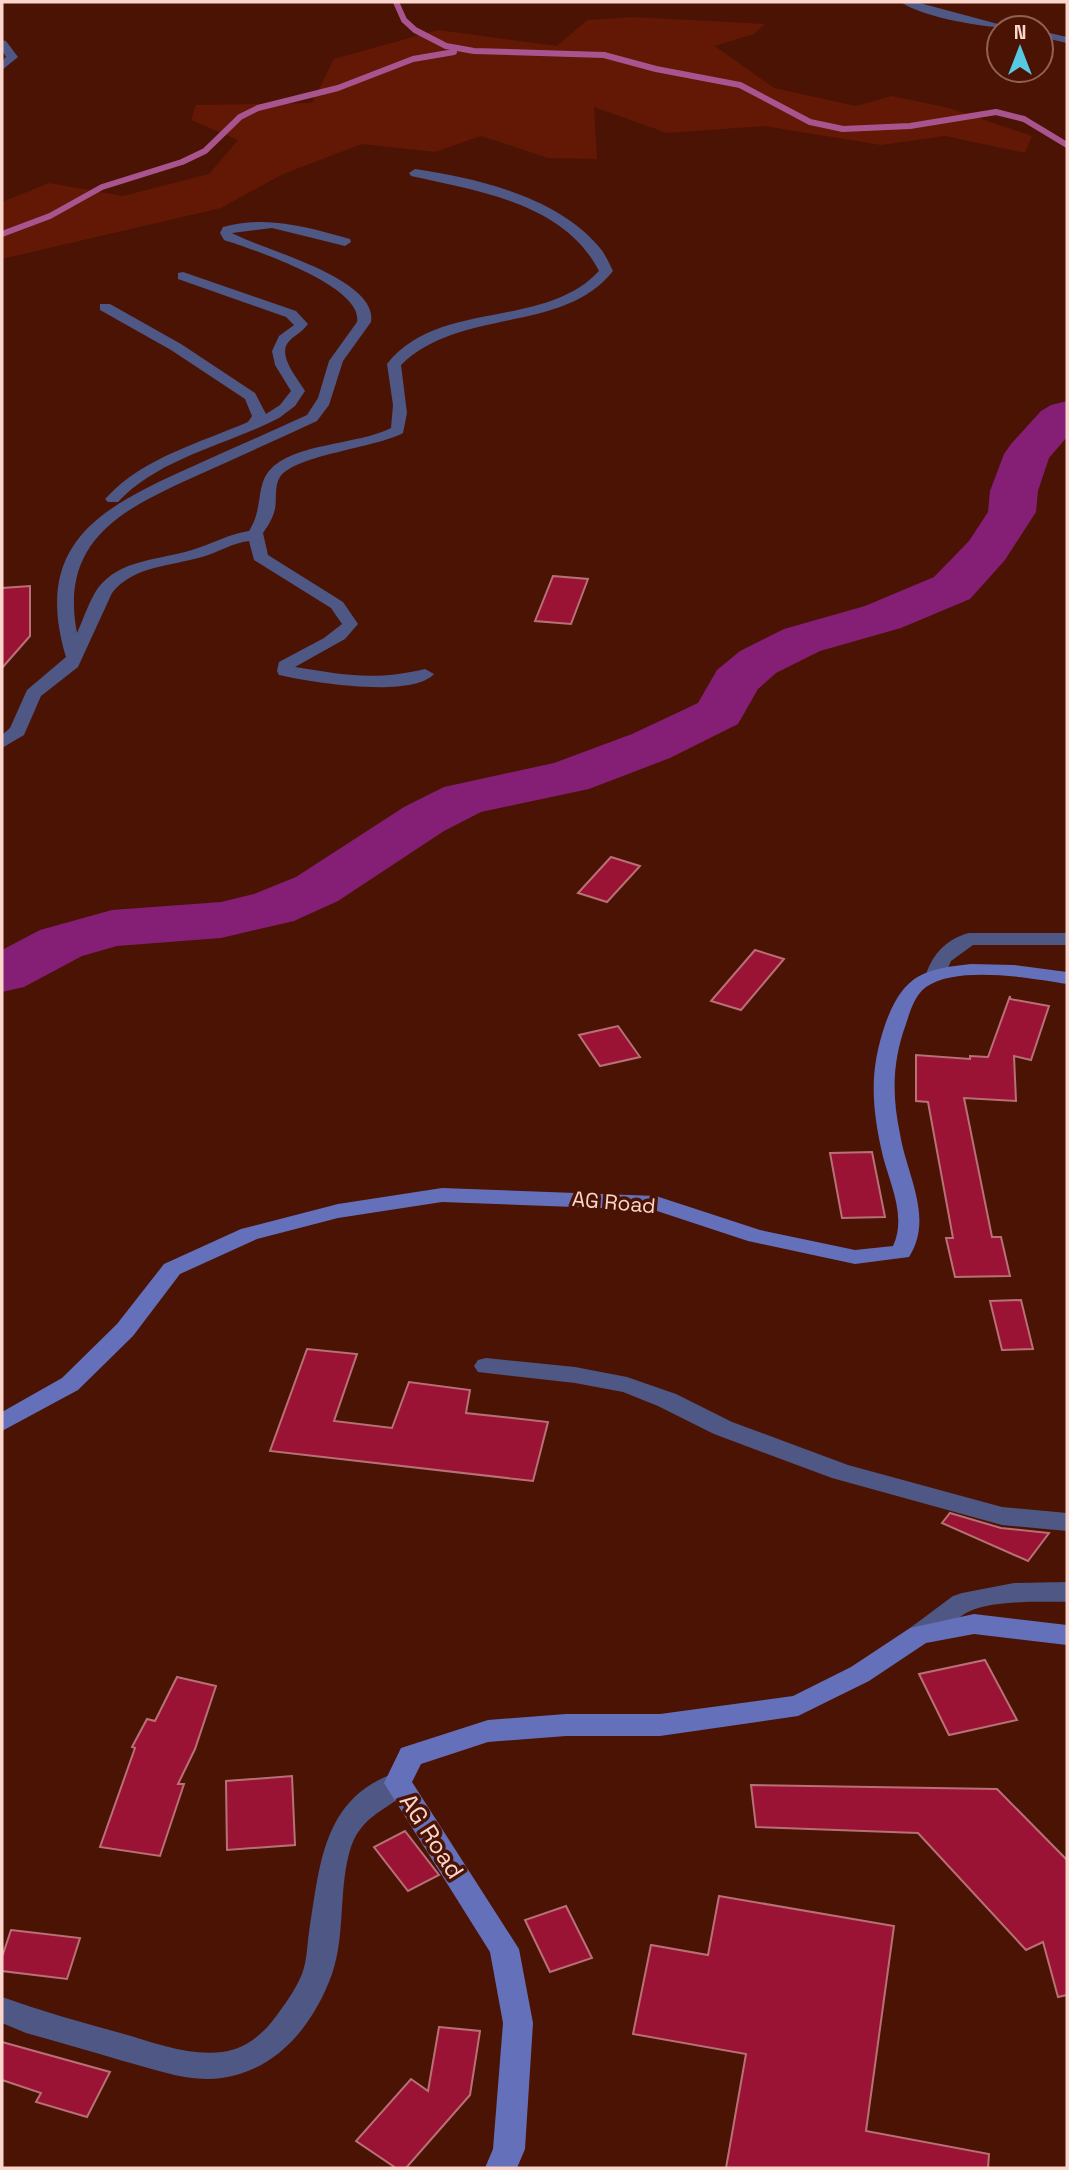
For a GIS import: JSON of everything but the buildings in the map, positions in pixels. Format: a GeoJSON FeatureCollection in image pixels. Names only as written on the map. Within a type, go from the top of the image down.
{"type":"FeatureCollection","features":[{"type":"Feature","properties":{"kind":"main road"},"geometry":{"type":"LineString","coordinates":[[936,975],[972,971],[1032,970],[1067,978]]}},
{"type":"Feature","properties":{"kind":"main road","name":"AG Road"},"geometry":{"type":"LineString","coordinates":[[2,1423],[70,1384],[125,1330],[172,1269],[249,1234],[338,1210],[442,1195],[656,1203],[756,1236],[855,1257],[901,1252],[910,1237],[911,1217],[894,1161],[884,1102],[885,1054],[903,1005],[918,982],[936,975]]}},
{"type":"Feature","properties":{"kind":"main road","name":"AG Road"},"geometry":{"type":"LineString","coordinates":[[501,2168],[509,2149],[518,2022],[504,1949],[398,1783],[411,1756],[488,1731],[566,1725],[660,1725],[798,1706],[860,1674],[919,1635],[974,1624],[1067,1635]]}},
{"type":"Feature","properties":{"kind":"street"},"geometry":{"type":"LineString","coordinates":[[906,2],[985,23]]}},
{"type":"Feature","properties":{"kind":"street"},"geometry":{"type":"LineString","coordinates":[[2,43],[12,57],[2,67]]}},
{"type":"Feature","properties":{"kind":"street"},"geometry":{"type":"LineString","coordinates":[[2,743],[18,731],[33,694],[72,663],[104,592],[122,574],[199,554],[233,538],[254,535],[265,519],[269,484],[277,470],[292,462],[375,442],[398,430],[401,416],[400,387],[394,364],[413,346],[465,327],[572,299],[601,281],[606,271],[597,249],[575,231],[529,205],[478,185],[415,173]]}},
{"type":"Feature","properties":{"kind":"street"},"geometry":{"type":"LineString","coordinates":[[92,534],[116,510],[137,497],[312,418],[327,401],[333,368],[341,352],[364,322],[365,313],[353,294],[313,271],[229,237],[226,233],[228,230],[247,225],[275,223],[345,242]]}},
{"type":"Feature","properties":{"kind":"street"},"geometry":{"type":"LineString","coordinates":[[74,656],[64,614],[64,593],[72,560],[92,534],[116,494],[147,473],[286,409],[298,391],[279,357],[278,349],[282,341],[302,324],[291,314],[183,276]]}},
{"type":"Feature","properties":{"kind":"street"},"geometry":{"type":"LineString","coordinates":[[105,307],[176,348],[250,396],[259,416],[254,425]]}},
{"type":"Feature","properties":{"kind":"street"},"geometry":{"type":"LineString","coordinates":[[254,535],[258,538],[260,557],[337,605],[350,624],[339,636],[285,666],[285,671],[364,683],[408,680],[425,674]]}},
{"type":"Feature","properties":{"kind":"street"},"geometry":{"type":"LineString","coordinates":[[936,975],[939,961],[955,946],[969,939],[1067,939]]}},
{"type":"Feature","properties":{"kind":"street"},"geometry":{"type":"LineString","coordinates":[[486,1366],[575,1375],[627,1385],[667,1400],[723,1427],[841,1472],[1002,1516],[1067,1522]]}},
{"type":"Feature","properties":{"kind":"street"},"geometry":{"type":"LineString","coordinates":[[919,1635],[962,1603],[1014,1593],[1067,1592]]}},
{"type":"Feature","properties":{"kind":"street"},"geometry":{"type":"LineString","coordinates":[[2,2010],[26,2020],[178,2063],[222,2065],[258,2054],[277,2038],[305,2001],[318,1971],[337,1848],[352,1818],[368,1802],[398,1783]]}},
{"type":"Feature","properties":{"kind":"shaded area"},"geometry":{"type":"Polygon","coordinates":[[[635,17],[765,24],[754,34],[715,46],[774,88],[856,106],[892,96],[949,108],[1032,136],[1025,153],[945,136],[881,145],[764,126],[667,133],[594,107],[597,159],[548,158],[481,136],[435,152],[362,144],[283,174],[221,208],[2,259],[2,202],[49,183],[123,196],[209,174],[238,140],[191,120],[196,105],[312,103],[334,59],[438,30],[557,46],[587,20],[635,17]]]}},
{"type":"Feature","properties":{"kind":"waterway"},"geometry":{"type":"LineString","coordinates":[[396,2],[404,20],[415,30],[446,46],[474,51],[604,55],[656,69],[740,85],[810,122],[843,129],[910,126],[996,112],[1024,119],[1067,145]]}},
{"type":"Feature","properties":{"kind":"waterway"},"geometry":{"type":"LineString","coordinates":[[2,234],[50,216],[102,187],[182,162],[205,151],[240,117],[258,108],[338,88],[413,59],[454,52]]}},
{"type":"Feature","properties":{"kind":"waterway"},"geometry":{"type":"LineString","coordinates":[[2,974],[61,943],[112,928],[221,920],[273,908],[317,889],[424,819],[464,799],[569,777],[651,746],[719,713],[736,681],[758,662],[802,640],[883,617],[952,588],[988,550],[1012,512],[1014,491],[1027,454],[1057,421],[1067,414]]}}]}
